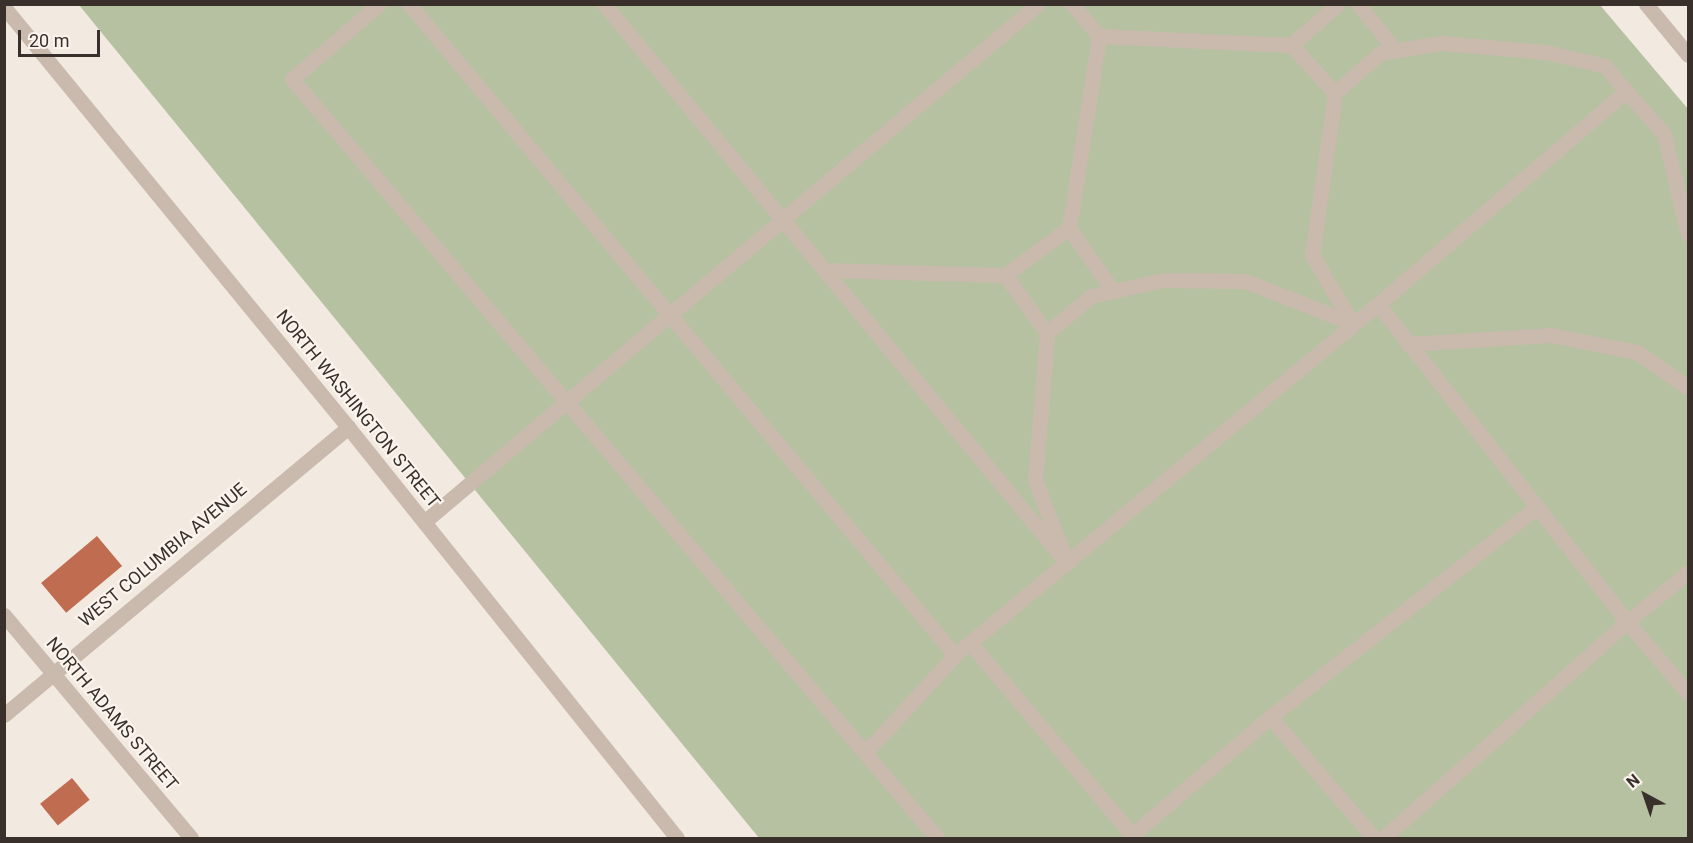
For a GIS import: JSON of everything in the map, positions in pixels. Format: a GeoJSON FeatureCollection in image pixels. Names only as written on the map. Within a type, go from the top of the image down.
{"type":"FeatureCollection","features":[{"type":"Feature","properties":{"kind":"street"},"geometry":{"type":"LineString","coordinates":[[379,4],[292,79],[937,838]]}},
{"type":"Feature","properties":{"kind":"street"},"geometry":{"type":"LineString","coordinates":[[409,4],[955,655]]}},
{"type":"Feature","properties":{"kind":"street"},"geometry":{"type":"LineString","coordinates":[[604,4],[1067,563]]}},
{"type":"Feature","properties":{"kind":"street"},"geometry":{"type":"LineString","coordinates":[[424,522],[1038,4]]}},
{"type":"Feature","properties":{"kind":"street"},"geometry":{"type":"LineString","coordinates":[[1072,4],[1098,36],[1069,228],[1113,291]]}},
{"type":"Feature","properties":{"kind":"street"},"geometry":{"type":"LineString","coordinates":[[1098,36],[1291,45],[1338,4]]}},
{"type":"Feature","properties":{"kind":"street"},"geometry":{"type":"LineString","coordinates":[[1358,4],[1396,51]]}},
{"type":"Feature","properties":{"kind":"street"},"geometry":{"type":"LineString","coordinates":[[1646,4],[1689,55]]}},
{"type":"Feature","properties":{"kind":"street","name":"NORTH WASHINGTON STREET"},"geometry":{"type":"LineString","coordinates":[[4,7],[348,427],[677,838]]}},
{"type":"Feature","properties":{"kind":"street"},"geometry":{"type":"LineString","coordinates":[[1352,323],[1312,255],[1335,93],[1380,53],[1441,43],[1546,52],[1605,66],[1664,134],[1689,234]]}},
{"type":"Feature","properties":{"kind":"street"},"geometry":{"type":"LineString","coordinates":[[1291,45],[1335,93]]}},
{"type":"Feature","properties":{"kind":"street"},"geometry":{"type":"LineString","coordinates":[[865,753],[955,655],[1352,323],[1378,304],[1626,91]]}},
{"type":"Feature","properties":{"kind":"street"},"geometry":{"type":"LineString","coordinates":[[824,270],[1005,275],[1069,228]]}},
{"type":"Feature","properties":{"kind":"street"},"geometry":{"type":"LineString","coordinates":[[1005,275],[1047,333],[1035,480],[1067,563]]}},
{"type":"Feature","properties":{"kind":"street"},"geometry":{"type":"LineString","coordinates":[[1047,333],[1091,296],[1163,280],[1245,281],[1352,323]]}},
{"type":"Feature","properties":{"kind":"street"},"geometry":{"type":"LineString","coordinates":[[1378,304],[1628,622],[1689,693]]}},
{"type":"Feature","properties":{"kind":"street"},"geometry":{"type":"LineString","coordinates":[[1408,344],[1551,335],[1637,352],[1689,388]]}},
{"type":"Feature","properties":{"kind":"street","name":"WEST COLUMBIA AVENUE"},"geometry":{"type":"LineString","coordinates":[[4,715],[348,427]]}},
{"type":"Feature","properties":{"kind":"street"},"geometry":{"type":"LineString","coordinates":[[970,642],[1133,837],[1270,717],[1537,507]]}},
{"type":"Feature","properties":{"kind":"street"},"geometry":{"type":"LineString","coordinates":[[1383,838],[1628,622],[1689,572]]}},
{"type":"Feature","properties":{"kind":"street","name":"NORTH ADAMS STREET"},"geometry":{"type":"LineString","coordinates":[[4,615],[190,838]]}},
{"type":"Feature","properties":{"kind":"street"},"geometry":{"type":"LineString","coordinates":[[1270,717],[1374,838]]}},
{"type":"Feature","properties":{"kind":"green space"},"geometry":{"type":"Polygon","coordinates":[[[79,5],[1600,5],[1688,109],[1688,838],[759,838],[79,5]]]}},
{"type":"Feature","properties":{"kind":"building"},"geometry":{"type":"Polygon","coordinates":[[[97,536],[122,566],[66,613],[41,583],[97,536]]]}},
{"type":"Feature","properties":{"kind":"building"},"geometry":{"type":"Polygon","coordinates":[[[72,778],[90,800],[58,826],[40,804],[72,778]]]}}]}
